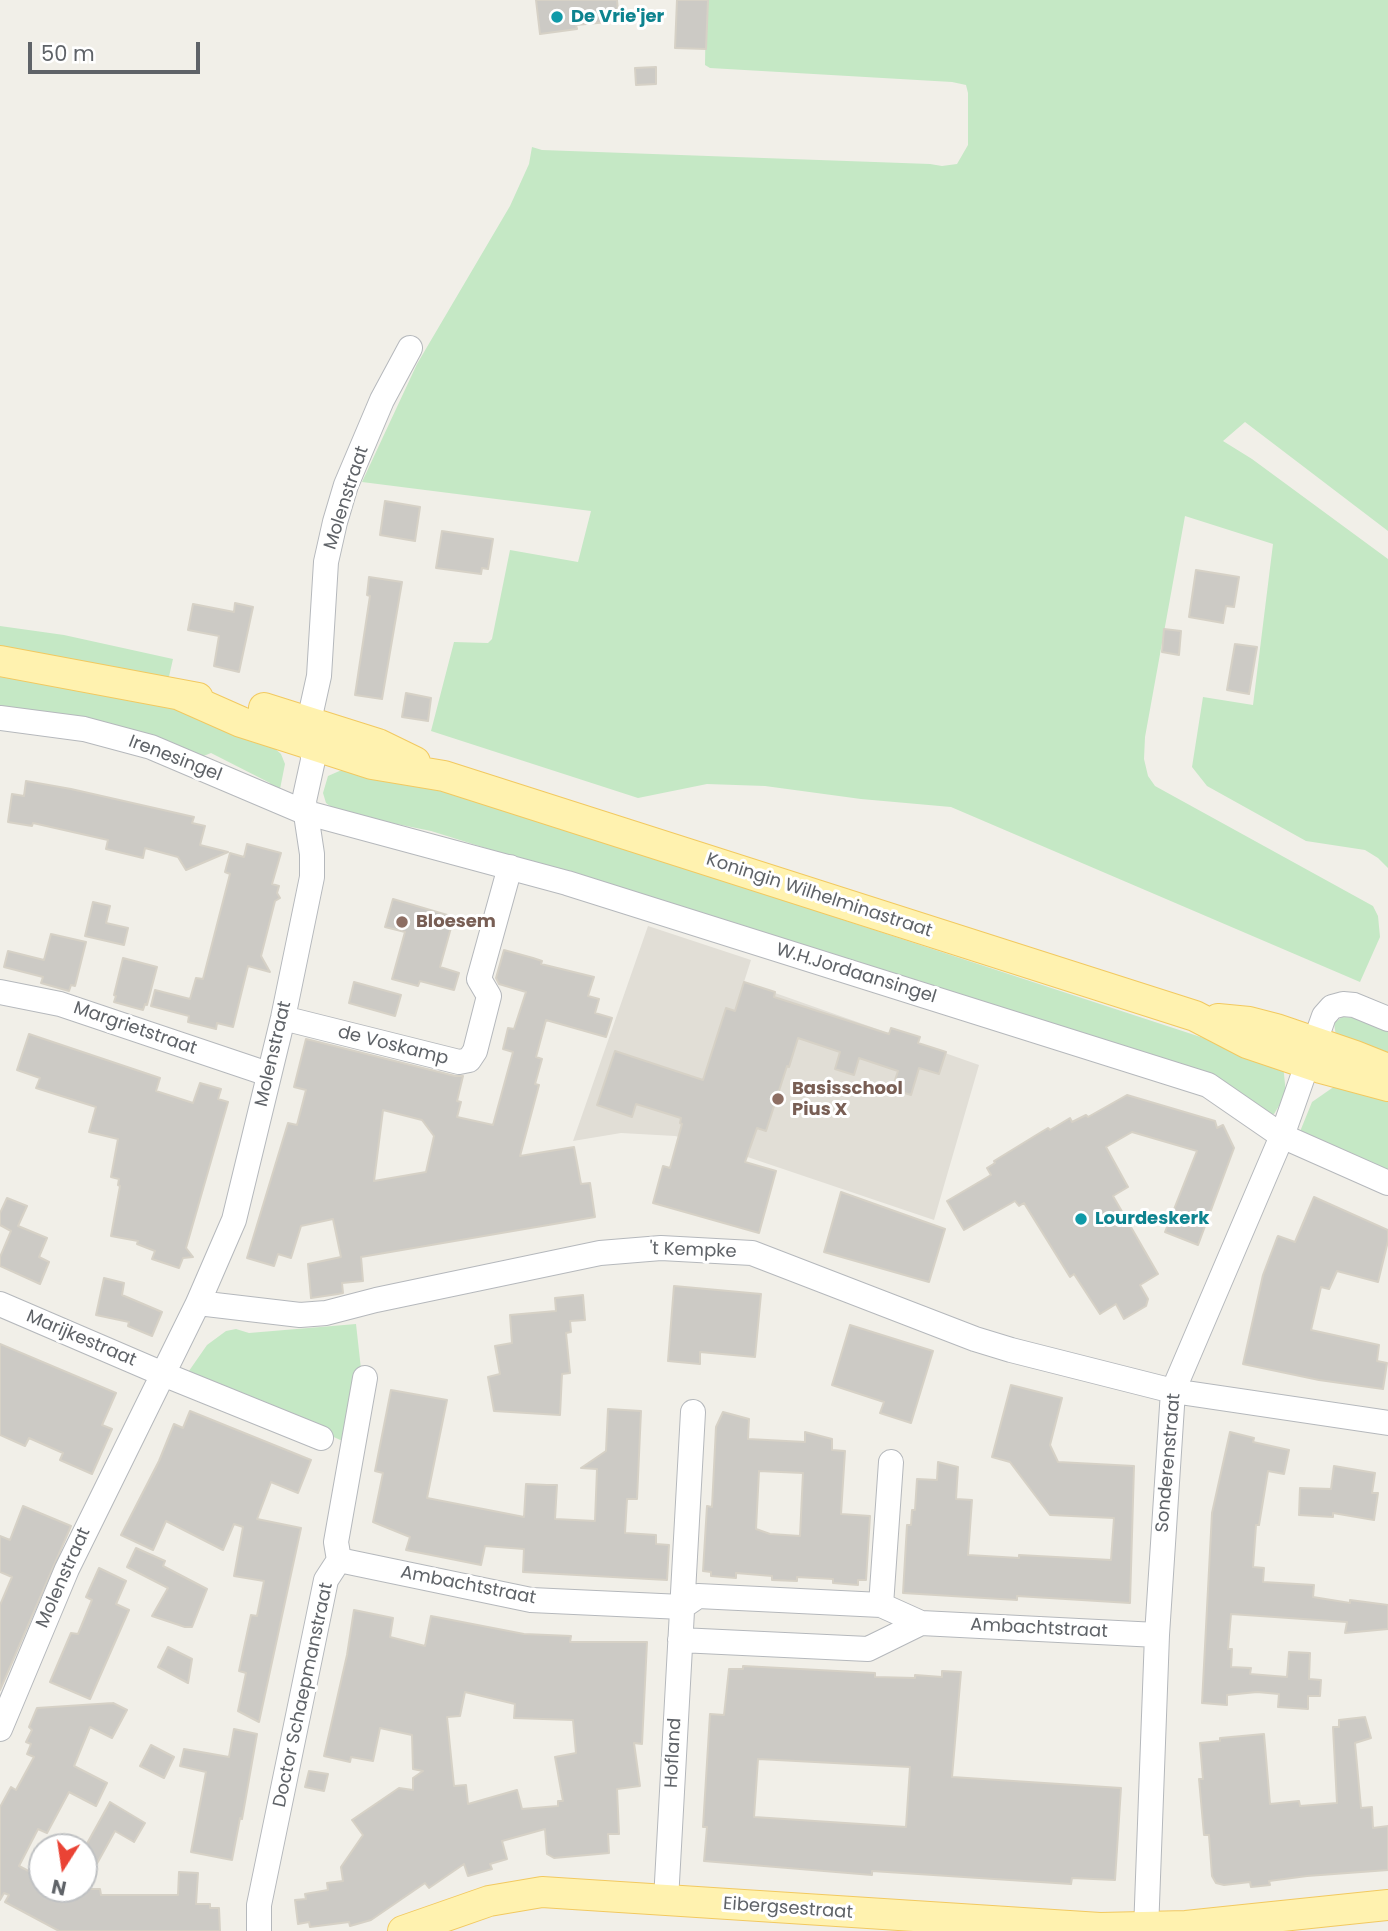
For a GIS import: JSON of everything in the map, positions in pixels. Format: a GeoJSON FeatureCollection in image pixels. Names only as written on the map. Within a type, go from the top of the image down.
{"type":"FeatureCollection","features":[{"type":"Feature","properties":{"kind":"main road","name":"Koningin Wilhelminastraat"},"geometry":{"type":"LineString","coordinates":[[0,661],[180,695],[241,722],[313,734],[372,764],[444,776],[1195,1016],[1249,1022],[1310,1053],[1388,1086]]}},
{"type":"Feature","properties":{"kind":"main road","name":"Koningin Wilhelminastraat"},"geometry":{"type":"LineString","coordinates":[[1310,1053],[1388,1069]]}},
{"type":"Feature","properties":{"kind":"main road","name":"Eibergsestraat"},"geometry":{"type":"LineString","coordinates":[[403,1931],[489,1901],[542,1892],[1146,1929],[1388,1905]]}},
{"type":"Feature","properties":{"kind":"street","name":"Molenstraat"},"geometry":{"type":"LineString","coordinates":[[0,1729],[67,1569],[198,1303],[234,1220],[283,1018],[312,877],[312,854],[304,801],[313,760],[311,712],[319,677],[326,562],[346,485],[372,424],[410,348]]}},
{"type":"Feature","properties":{"kind":"street","name":"Irenesingel"},"geometry":{"type":"LineString","coordinates":[[0,718],[85,729],[151,747],[304,812]]}},
{"type":"Feature","properties":{"kind":"street","name":"W.H.Jordaansingel"},"geometry":{"type":"LineString","coordinates":[[304,812],[510,867],[1208,1085],[1282,1136],[1388,1183]]}},
{"type":"Feature","properties":{"kind":"street","name":"de Voskamp"},"geometry":{"type":"LineString","coordinates":[[283,1018],[459,1062],[469,1060],[475,1051],[489,996],[479,979],[510,867]]}},
{"type":"Feature","properties":{"kind":"street","name":"Margrietstraat"},"geometry":{"type":"LineString","coordinates":[[0,992],[60,1004],[268,1074]]}},
{"type":"Feature","properties":{"kind":"street","name":"Sonderenstraat"},"geometry":{"type":"LineString","coordinates":[[1146,1929],[1157,1635],[1173,1391],[1282,1136],[1324,1016],[1332,1007],[1354,1004],[1388,1019]]}},
{"type":"Feature","properties":{"kind":"street","name":"'t Kempke"},"geometry":{"type":"LineString","coordinates":[[198,1303],[300,1315],[313,1314],[600,1253],[661,1248],[752,1253],[975,1339],[1173,1391],[1388,1423]]}},
{"type":"Feature","properties":{"kind":"street","name":"Marijkestraat"},"geometry":{"type":"LineString","coordinates":[[0,1304],[163,1374]]}},
{"type":"Feature","properties":{"kind":"street"},"geometry":{"type":"LineString","coordinates":[[163,1374],[321,1438]]}},
{"type":"Feature","properties":{"kind":"street","name":"Doctor Schaepmanstraat"},"geometry":{"type":"LineString","coordinates":[[259,1931],[259,1905],[326,1580],[339,1560],[336,1542],[365,1378]]}},
{"type":"Feature","properties":{"kind":"street"},"geometry":{"type":"LineString","coordinates":[[682,1607],[693,1412]]}},
{"type":"Feature","properties":{"kind":"street"},"geometry":{"type":"LineString","coordinates":[[881,1605],[891,1462]]}},
{"type":"Feature","properties":{"kind":"street","name":"Ambachtstraat"},"geometry":{"type":"LineString","coordinates":[[339,1560],[531,1600],[682,1607],[698,1596],[881,1605],[921,1623],[1157,1635]]}},
{"type":"Feature","properties":{"kind":"street","name":"Hofland"},"geometry":{"type":"LineString","coordinates":[[666,1900],[682,1607]]}},
{"type":"Feature","properties":{"kind":"street","name":"Ambachtstraat"},"geometry":{"type":"LineString","coordinates":[[680,1640],[868,1649],[921,1623]]}},
{"type":"Feature","properties":{"kind":"shaded area","name":"Basisschool Pius X"},"geometry":{"type":"Polygon","coordinates":[[[648,926],[751,960],[744,982],[979,1065],[934,1220],[712,1145],[675,1136],[621,1133],[573,1141],[648,926]]]}},
{"type":"Feature","properties":{"kind":"green space"},"geometry":{"type":"Polygon","coordinates":[[[706,0],[1388,0],[1388,531],[1245,422],[1223,441],[1252,459],[1388,559],[1388,868],[1365,850],[1306,841],[1207,786],[1192,767],[1203,697],[1253,705],[1273,544],[1185,516],[1145,737],[1144,759],[1148,776],[1155,786],[1373,906],[1378,916],[1380,937],[1360,982],[951,807],[861,799],[765,786],[707,784],[638,798],[431,731],[454,642],[488,643],[492,639],[510,550],[578,562],[591,511],[362,482],[417,364],[510,206],[529,164],[532,147],[542,150],[942,166],[957,164],[968,145],[966,85],[710,68],[705,65],[706,0]]]}},
{"type":"Feature","properties":{"kind":"green space"},"geometry":{"type":"Polygon","coordinates":[[[0,626],[64,635],[173,659],[168,681],[0,650],[0,626]]]}},
{"type":"Feature","properties":{"kind":"green space"},"geometry":{"type":"Polygon","coordinates":[[[0,676],[56,684],[190,712],[272,746],[281,754],[285,764],[280,789],[271,790],[270,783],[211,753],[201,757],[0,709],[0,676]]]}},
{"type":"Feature","properties":{"kind":"green space"},"geometry":{"type":"Polygon","coordinates":[[[353,765],[539,820],[1283,1064],[1286,1094],[1274,1114],[1262,1114],[745,929],[431,831],[338,812],[326,803],[323,793],[328,776],[353,765]]]}},
{"type":"Feature","properties":{"kind":"green space"},"geometry":{"type":"Polygon","coordinates":[[[1342,1017],[1363,1018],[1388,1028],[1388,1062],[1337,1043],[1334,1023],[1342,1017]]]}},
{"type":"Feature","properties":{"kind":"green space"},"geometry":{"type":"Polygon","coordinates":[[[1335,1086],[1388,1097],[1388,1178],[1297,1139],[1312,1102],[1335,1086]]]}},
{"type":"Feature","properties":{"kind":"green space"},"geometry":{"type":"Polygon","coordinates":[[[356,1324],[362,1378],[347,1443],[316,1429],[182,1381],[207,1345],[226,1331],[236,1329],[249,1333],[356,1324]]]}},
{"type":"Feature","properties":{"kind":"building"},"geometry":{"type":"Polygon","coordinates":[[[536,0],[617,0],[619,21],[576,25],[577,29],[540,34],[536,0]]]}},
{"type":"Feature","properties":{"kind":"building"},"geometry":{"type":"Polygon","coordinates":[[[677,0],[708,0],[706,49],[675,48],[677,0]]]}},
{"type":"Feature","properties":{"kind":"building"},"geometry":{"type":"Polygon","coordinates":[[[656,67],[656,84],[636,85],[635,68],[656,67]]]}},
{"type":"Feature","properties":{"kind":"building"},"geometry":{"type":"Polygon","coordinates":[[[385,501],[420,507],[415,541],[380,535],[385,501]]]}},
{"type":"Feature","properties":{"kind":"building"},"geometry":{"type":"Polygon","coordinates":[[[442,531],[493,539],[488,569],[482,568],[481,574],[436,568],[442,531]]]}},
{"type":"Feature","properties":{"kind":"building"},"geometry":{"type":"Polygon","coordinates":[[[1196,570],[1239,577],[1234,607],[1226,606],[1223,623],[1189,617],[1196,570]]]}},
{"type":"Feature","properties":{"kind":"building"},"geometry":{"type":"Polygon","coordinates":[[[369,577],[402,582],[382,699],[355,695],[370,596],[367,595],[369,577]]]}},
{"type":"Feature","properties":{"kind":"building"},"geometry":{"type":"Polygon","coordinates":[[[235,603],[253,607],[239,672],[214,666],[219,636],[188,630],[193,604],[234,612],[235,603]]]}},
{"type":"Feature","properties":{"kind":"building"},"geometry":{"type":"Polygon","coordinates":[[[1164,629],[1181,631],[1179,655],[1162,652],[1164,629]]]}},
{"type":"Feature","properties":{"kind":"building"},"geometry":{"type":"Polygon","coordinates":[[[1235,644],[1257,647],[1249,694],[1227,690],[1235,644]]]}},
{"type":"Feature","properties":{"kind":"building"},"geometry":{"type":"Polygon","coordinates":[[[406,693],[431,698],[428,721],[402,717],[406,693]]]}},
{"type":"Feature","properties":{"kind":"building"},"geometry":{"type":"Polygon","coordinates":[[[26,781],[194,817],[192,823],[205,826],[200,845],[228,852],[186,870],[178,857],[145,848],[143,858],[106,849],[108,840],[33,823],[32,826],[8,822],[12,794],[24,796],[26,781]]]}},
{"type":"Feature","properties":{"kind":"building"},"geometry":{"type":"Polygon","coordinates":[[[247,844],[281,853],[272,884],[279,886],[277,893],[280,898],[275,901],[261,956],[270,972],[248,966],[233,1027],[217,1023],[216,1029],[188,1022],[189,1016],[151,1006],[155,990],[190,999],[196,978],[203,979],[230,874],[225,872],[230,853],[244,857],[247,844]]]}},
{"type":"Feature","properties":{"kind":"building"},"geometry":{"type":"Polygon","coordinates":[[[393,899],[454,917],[440,967],[459,973],[454,990],[420,981],[418,986],[392,979],[405,932],[385,927],[393,899]]]}},
{"type":"Feature","properties":{"kind":"building"},"geometry":{"type":"Polygon","coordinates":[[[93,902],[110,906],[106,923],[128,928],[124,945],[85,936],[93,902]]]}},
{"type":"Feature","properties":{"kind":"building"},"geometry":{"type":"Polygon","coordinates":[[[51,934],[86,942],[75,986],[71,985],[69,991],[41,983],[43,977],[4,967],[8,951],[44,960],[51,934]]]}},
{"type":"Feature","properties":{"kind":"building"},"geometry":{"type":"Polygon","coordinates":[[[504,950],[542,961],[541,964],[594,977],[588,996],[599,999],[595,1013],[612,1018],[606,1037],[546,1020],[536,1057],[542,1059],[535,1084],[539,1085],[520,1156],[574,1147],[581,1184],[590,1183],[595,1217],[361,1257],[363,1281],[342,1283],[343,1293],[311,1298],[308,1264],[341,1257],[333,1219],[301,1226],[291,1258],[278,1254],[274,1266],[247,1258],[288,1123],[297,1125],[306,1090],[294,1087],[306,1039],[463,1076],[457,1101],[461,1102],[457,1117],[493,1125],[513,1052],[503,1049],[508,1028],[514,1029],[526,992],[499,984],[496,978],[504,950]],[[383,1110],[374,1181],[426,1172],[434,1136],[422,1120],[383,1110]]]}},
{"type":"Feature","properties":{"kind":"building"},"geometry":{"type":"Polygon","coordinates":[[[123,958],[157,967],[147,1005],[145,1004],[143,1010],[114,1002],[123,958]]]}},
{"type":"Feature","properties":{"kind":"building"},"geometry":{"type":"Polygon","coordinates":[[[354,982],[401,995],[395,1016],[349,1003],[354,982]]]}},
{"type":"Feature","properties":{"kind":"building"},"geometry":{"type":"Polygon","coordinates":[[[744,982],[775,992],[774,997],[889,1034],[891,1028],[920,1037],[918,1043],[946,1052],[939,1074],[919,1068],[911,1095],[892,1089],[898,1071],[859,1058],[854,1075],[835,1069],[840,1052],[798,1038],[766,1131],[757,1128],[745,1162],[776,1171],[759,1233],[653,1203],[663,1166],[670,1168],[682,1124],[681,1118],[636,1104],[632,1117],[597,1105],[615,1051],[703,1080],[726,1008],[735,1011],[744,982]]]}},
{"type":"Feature","properties":{"kind":"building"},"geometry":{"type":"Polygon","coordinates":[[[29,1034],[160,1078],[156,1091],[193,1103],[200,1083],[221,1089],[218,1099],[228,1102],[186,1248],[193,1257],[183,1258],[179,1268],[152,1259],[155,1251],[137,1244],[138,1241],[111,1236],[120,1186],[119,1179],[111,1177],[118,1139],[89,1132],[96,1107],[36,1088],[40,1078],[17,1070],[29,1034]]]}},
{"type":"Feature","properties":{"kind":"building"},"geometry":{"type":"Polygon","coordinates":[[[1127,1095],[1215,1121],[1217,1128],[1223,1125],[1234,1148],[1198,1245],[1165,1232],[1197,1151],[1132,1132],[1106,1147],[1128,1187],[1113,1196],[1158,1274],[1140,1285],[1148,1299],[1146,1306],[1124,1319],[1116,1304],[1100,1314],[1074,1274],[1070,1277],[1024,1203],[1019,1206],[1015,1201],[964,1230],[947,1201],[991,1175],[987,1168],[995,1163],[994,1161],[1048,1128],[1050,1130],[1070,1118],[1072,1122],[1086,1115],[1088,1117],[1127,1095]]]}},
{"type":"Feature","properties":{"kind":"building"},"geometry":{"type":"Polygon","coordinates":[[[841,1192],[945,1229],[929,1282],[824,1252],[841,1192]]]}},
{"type":"Feature","properties":{"kind":"building"},"geometry":{"type":"Polygon","coordinates":[[[1314,1197],[1388,1230],[1378,1282],[1337,1271],[1329,1289],[1321,1287],[1311,1330],[1379,1345],[1377,1361],[1387,1363],[1383,1389],[1319,1380],[1243,1364],[1263,1275],[1277,1238],[1278,1236],[1295,1242],[1314,1197]]]}},
{"type":"Feature","properties":{"kind":"building"},"geometry":{"type":"Polygon","coordinates":[[[7,1198],[27,1206],[18,1226],[47,1238],[39,1257],[49,1262],[40,1284],[0,1266],[0,1257],[11,1231],[0,1225],[0,1213],[7,1198]]]}},
{"type":"Feature","properties":{"kind":"building"},"geometry":{"type":"Polygon","coordinates":[[[104,1278],[124,1283],[122,1295],[162,1312],[152,1336],[128,1326],[129,1322],[96,1315],[104,1278]]]}},
{"type":"Feature","properties":{"kind":"building"},"geometry":{"type":"Polygon","coordinates":[[[674,1286],[761,1294],[755,1357],[700,1352],[700,1364],[668,1361],[674,1286]]]}},
{"type":"Feature","properties":{"kind":"building"},"geometry":{"type":"Polygon","coordinates":[[[583,1295],[585,1320],[570,1321],[571,1332],[566,1333],[570,1373],[562,1374],[560,1415],[494,1411],[488,1377],[500,1374],[495,1346],[512,1343],[510,1315],[556,1311],[555,1298],[583,1295]]]}},
{"type":"Feature","properties":{"kind":"building"},"geometry":{"type":"Polygon","coordinates":[[[850,1325],[933,1351],[911,1423],[880,1413],[884,1402],[832,1385],[850,1325]]]}},
{"type":"Feature","properties":{"kind":"building"},"geometry":{"type":"Polygon","coordinates":[[[0,1344],[116,1393],[102,1425],[112,1429],[92,1474],[60,1460],[63,1453],[29,1438],[25,1446],[0,1435],[0,1344]]]}},
{"type":"Feature","properties":{"kind":"building"},"geometry":{"type":"Polygon","coordinates":[[[1011,1385],[1062,1398],[1050,1445],[1058,1462],[1134,1466],[1130,1603],[903,1593],[907,1525],[911,1525],[912,1510],[915,1510],[917,1479],[937,1480],[938,1462],[958,1467],[956,1499],[972,1500],[968,1555],[1111,1560],[1114,1518],[1050,1515],[1010,1462],[992,1457],[1011,1385]]]}},
{"type":"Feature","properties":{"kind":"building"},"geometry":{"type":"Polygon","coordinates":[[[391,1390],[447,1400],[427,1498],[524,1517],[526,1484],[557,1485],[555,1519],[595,1521],[597,1469],[581,1468],[606,1451],[608,1409],[641,1411],[637,1499],[627,1499],[625,1533],[656,1535],[656,1544],[669,1545],[667,1580],[523,1572],[524,1549],[485,1546],[481,1565],[406,1550],[410,1537],[373,1522],[383,1473],[375,1471],[391,1390]]]}},
{"type":"Feature","properties":{"kind":"building"},"geometry":{"type":"Polygon","coordinates":[[[190,1411],[311,1460],[298,1493],[271,1482],[257,1519],[301,1528],[259,1722],[238,1711],[246,1673],[239,1671],[251,1615],[257,1616],[264,1581],[234,1576],[243,1527],[234,1524],[223,1550],[166,1521],[153,1550],[121,1535],[159,1461],[174,1424],[183,1428],[190,1411]]]}},
{"type":"Feature","properties":{"kind":"building"},"geometry":{"type":"Polygon","coordinates":[[[723,1412],[749,1419],[748,1439],[805,1442],[805,1432],[832,1439],[832,1450],[845,1451],[841,1514],[870,1516],[866,1580],[858,1580],[858,1585],[833,1583],[833,1579],[797,1577],[797,1581],[772,1580],[772,1576],[736,1573],[736,1578],[711,1576],[711,1572],[703,1571],[707,1506],[712,1507],[716,1427],[723,1412]],[[759,1471],[756,1529],[770,1534],[800,1536],[803,1473],[759,1471]]]}},
{"type":"Feature","properties":{"kind":"building"},"geometry":{"type":"Polygon","coordinates":[[[1230,1432],[1254,1438],[1253,1442],[1289,1450],[1284,1474],[1268,1471],[1259,1525],[1256,1525],[1253,1567],[1264,1568],[1263,1582],[1314,1585],[1313,1597],[1388,1605],[1388,1629],[1345,1633],[1347,1622],[1231,1614],[1228,1649],[1232,1649],[1231,1667],[1251,1668],[1250,1674],[1287,1677],[1289,1652],[1310,1653],[1309,1679],[1321,1680],[1320,1696],[1308,1696],[1308,1709],[1278,1707],[1279,1694],[1257,1692],[1227,1695],[1227,1705],[1202,1703],[1212,1513],[1230,1432]]]}},
{"type":"Feature","properties":{"kind":"building"},"geometry":{"type":"Polygon","coordinates":[[[1334,1466],[1375,1473],[1372,1493],[1378,1493],[1374,1520],[1333,1513],[1333,1517],[1299,1515],[1300,1488],[1331,1489],[1334,1466]]]}},
{"type":"Feature","properties":{"kind":"building"},"geometry":{"type":"Polygon","coordinates":[[[23,1506],[71,1526],[0,1690],[0,1605],[12,1577],[0,1572],[0,1536],[10,1540],[23,1506]]]}},
{"type":"Feature","properties":{"kind":"building"},"geometry":{"type":"Polygon","coordinates":[[[136,1548],[165,1561],[163,1566],[207,1589],[192,1627],[152,1616],[168,1588],[127,1567],[136,1548]]]}},
{"type":"Feature","properties":{"kind":"building"},"geometry":{"type":"Polygon","coordinates":[[[99,1568],[126,1581],[116,1604],[129,1610],[90,1699],[50,1682],[71,1633],[78,1634],[92,1600],[86,1597],[99,1568]]]}},
{"type":"Feature","properties":{"kind":"building"},"geometry":{"type":"Polygon","coordinates":[[[354,1610],[393,1618],[390,1637],[425,1646],[431,1616],[524,1634],[571,1636],[570,1642],[647,1642],[642,1744],[634,1743],[640,1786],[617,1789],[619,1834],[608,1834],[609,1853],[554,1858],[547,1854],[545,1829],[502,1841],[507,1859],[490,1864],[492,1869],[468,1876],[464,1864],[429,1888],[425,1883],[371,1920],[350,1926],[349,1922],[310,1927],[309,1922],[298,1924],[295,1900],[306,1899],[305,1894],[328,1890],[327,1883],[343,1881],[341,1867],[363,1835],[352,1820],[399,1788],[413,1790],[413,1778],[423,1771],[413,1769],[412,1735],[380,1728],[373,1761],[351,1757],[350,1762],[324,1756],[347,1655],[354,1610]],[[465,1692],[460,1716],[447,1717],[454,1786],[466,1785],[468,1804],[517,1790],[522,1809],[558,1806],[558,1801],[563,1801],[555,1757],[576,1753],[573,1720],[514,1718],[515,1704],[465,1692]]]}},
{"type":"Feature","properties":{"kind":"building"},"geometry":{"type":"Polygon","coordinates":[[[168,1647],[192,1659],[188,1683],[158,1667],[168,1647]]]}},
{"type":"Feature","properties":{"kind":"building"},"geometry":{"type":"Polygon","coordinates":[[[743,1666],[875,1673],[875,1677],[915,1678],[915,1675],[942,1677],[942,1671],[961,1672],[952,1777],[1121,1788],[1115,1880],[1072,1878],[1071,1884],[872,1871],[872,1875],[704,1861],[707,1827],[703,1827],[710,1714],[724,1715],[729,1669],[743,1669],[743,1666]],[[758,1759],[754,1817],[906,1827],[910,1767],[758,1759]]]}},
{"type":"Feature","properties":{"kind":"building"},"geometry":{"type":"Polygon","coordinates":[[[113,1703],[127,1710],[112,1738],[90,1727],[74,1766],[107,1783],[96,1806],[69,1792],[47,1833],[38,1829],[36,1833],[28,1833],[28,1848],[19,1866],[28,1871],[28,1903],[98,1903],[98,1889],[101,1895],[178,1895],[179,1872],[198,1873],[196,1904],[210,1904],[210,1908],[219,1908],[220,1931],[59,1931],[5,1902],[9,1895],[4,1893],[0,1900],[0,1807],[11,1787],[16,1790],[34,1757],[27,1754],[31,1744],[26,1742],[37,1708],[113,1703]]]}},
{"type":"Feature","properties":{"kind":"building"},"geometry":{"type":"Polygon","coordinates":[[[1365,1717],[1371,1738],[1355,1743],[1361,1808],[1372,1807],[1373,1828],[1388,1826],[1388,1870],[1307,1876],[1269,1881],[1270,1885],[1251,1887],[1250,1882],[1224,1885],[1216,1883],[1212,1876],[1209,1835],[1204,1835],[1199,1779],[1203,1779],[1200,1743],[1220,1741],[1220,1738],[1264,1734],[1270,1804],[1299,1801],[1300,1806],[1337,1803],[1333,1727],[1339,1727],[1339,1720],[1365,1717]]]}},
{"type":"Feature","properties":{"kind":"building"},"geometry":{"type":"Polygon","coordinates":[[[234,1729],[257,1734],[232,1860],[191,1852],[206,1772],[180,1766],[184,1749],[229,1757],[234,1729]]]}},
{"type":"Feature","properties":{"kind":"building"},"geometry":{"type":"Polygon","coordinates":[[[151,1745],[174,1757],[164,1778],[140,1766],[151,1745]]]}},
{"type":"Feature","properties":{"kind":"building"},"geometry":{"type":"Polygon","coordinates":[[[309,1771],[328,1774],[324,1791],[305,1787],[309,1771]]]}},
{"type":"Feature","properties":{"kind":"building"},"geometry":{"type":"Polygon","coordinates":[[[110,1802],[145,1823],[134,1842],[115,1831],[98,1862],[98,1833],[93,1833],[110,1802]]]}},
{"type":"Feature","properties":{"kind":"place","name":"De Vrie'jer"},"geometry":{"type":"Point","coordinates":[557,17]}},
{"type":"Feature","properties":{"kind":"place","name":"Bloesem"},"geometry":{"type":"Point","coordinates":[402,922]}},
{"type":"Feature","properties":{"kind":"place","name":"Basisschool Pius X"},"geometry":{"type":"Point","coordinates":[778,1099]}},
{"type":"Feature","properties":{"kind":"place","name":"Lourdeskerk"},"geometry":{"type":"Point","coordinates":[1081,1219]}}]}
